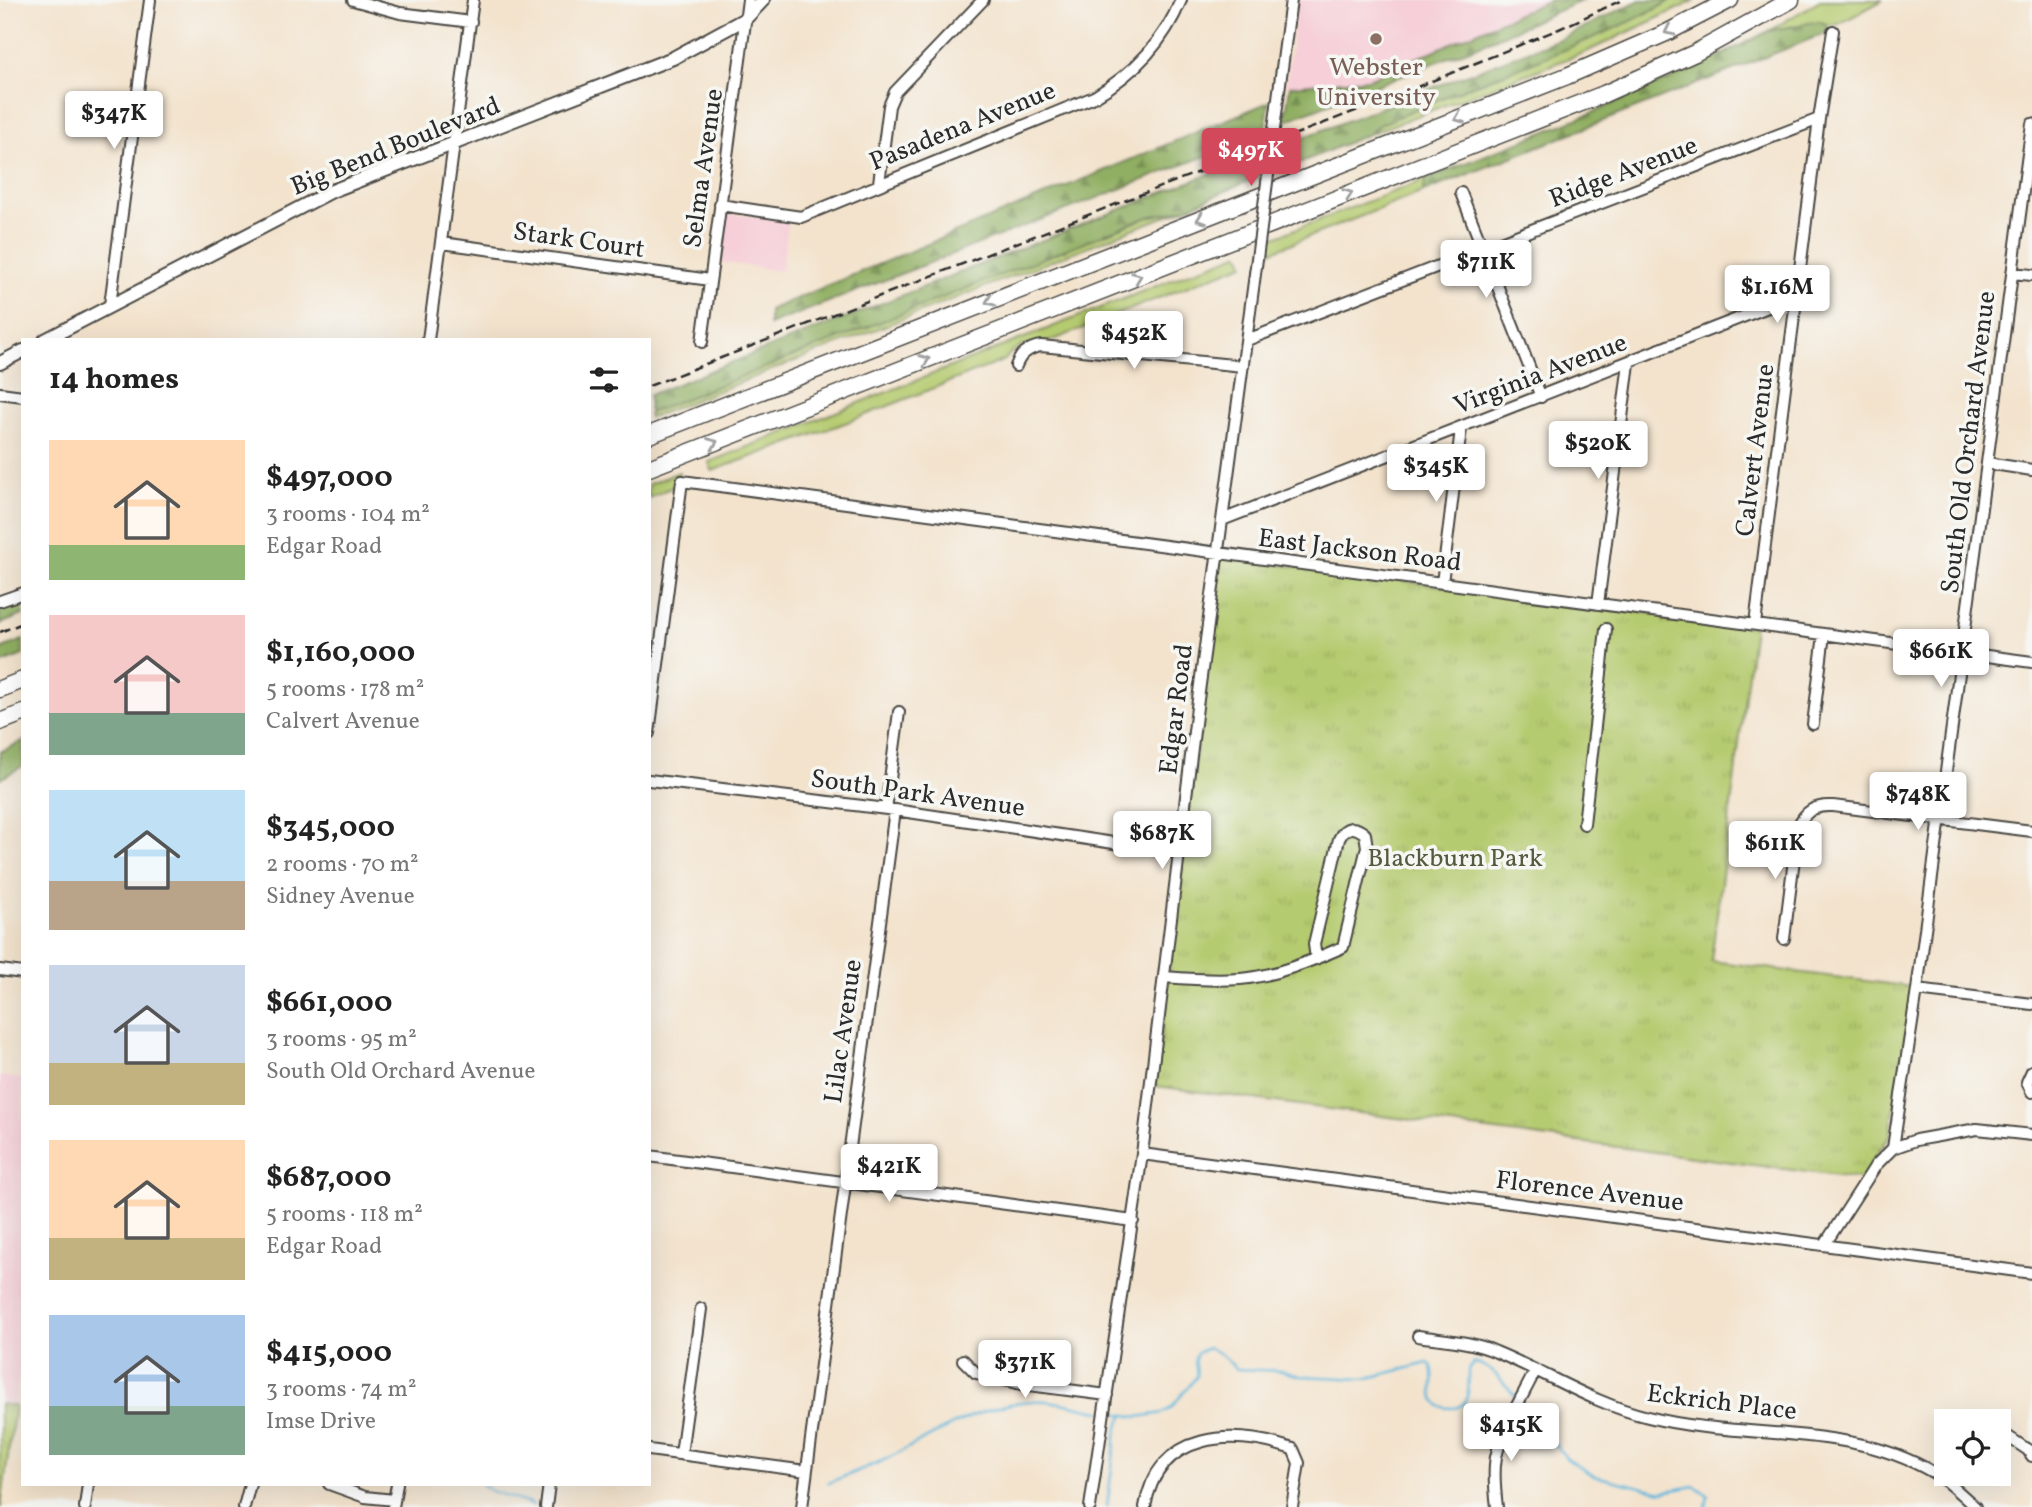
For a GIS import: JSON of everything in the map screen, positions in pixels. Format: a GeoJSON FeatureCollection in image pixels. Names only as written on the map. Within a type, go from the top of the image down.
{"type":"FeatureCollection","features":[{"type":"Feature","properties":{"kind":"highway"},"geometry":{"type":"LineString","coordinates":[[651,434],[1579,71],[1666,33],[1730,0]]}},
{"type":"Feature","properties":{"kind":"highway"},"geometry":{"type":"LineString","coordinates":[[651,467],[1604,94],[1695,53],[1791,0]]}},
{"type":"Feature","properties":{"kind":"highway"},"geometry":{"type":"LineString","coordinates":[[0,689],[21,681]]}},
{"type":"Feature","properties":{"kind":"highway"},"geometry":{"type":"LineString","coordinates":[[0,722],[21,714]]}},
{"type":"Feature","properties":{"kind":"main road","name":"Big Bend Boulevard"},"geometry":{"type":"LineString","coordinates":[[49,338],[332,191],[673,58],[745,19],[764,0]]}},
{"type":"Feature","properties":{"kind":"main road"},"geometry":{"type":"LineString","coordinates":[[0,363],[21,352]]}},
{"type":"Feature","properties":{"kind":"street"},"geometry":{"type":"LineString","coordinates":[[110,305],[150,0]]}},
{"type":"Feature","properties":{"kind":"street"},"geometry":{"type":"LineString","coordinates":[[353,0],[400,13],[471,22]]}},
{"type":"Feature","properties":{"kind":"street"},"geometry":{"type":"LineString","coordinates":[[428,338],[473,0]]}},
{"type":"Feature","properties":{"kind":"street","name":"Selma Avenue"},"geometry":{"type":"LineString","coordinates":[[702,342],[748,0]]}},
{"type":"Feature","properties":{"kind":"street"},"geometry":{"type":"LineString","coordinates":[[879,183],[889,106],[895,92],[983,0]]}},
{"type":"Feature","properties":{"kind":"street","name":"Pasadena Avenue"},"geometry":{"type":"LineString","coordinates":[[720,205],[801,217],[1094,97],[1117,84],[1153,49],[1181,0]]}},
{"type":"Feature","properties":{"kind":"street","name":"Edgar Road"},"geometry":{"type":"LineString","coordinates":[[1090,1507],[1142,1154],[1217,554],[1291,0]]}},
{"type":"Feature","properties":{"kind":"street","name":"Calvert Avenue"},"geometry":{"type":"LineString","coordinates":[[1755,624],[1819,119],[1833,31]]}},
{"type":"Feature","properties":{"kind":"street","name":"Ridge Avenue"},"geometry":{"type":"LineString","coordinates":[[1247,340],[1819,119]]}},
{"type":"Feature","properties":{"kind":"street","name":"South Old Orchard Avenue"},"geometry":{"type":"LineString","coordinates":[[1893,1148],[1917,990],[2032,124]]}},
{"type":"Feature","properties":{"kind":"street"},"geometry":{"type":"LineString","coordinates":[[1461,193],[1541,397]]}},
{"type":"Feature","properties":{"kind":"street","name":"Stark Court"},"geometry":{"type":"LineString","coordinates":[[442,243],[710,280]]}},
{"type":"Feature","properties":{"kind":"street"},"geometry":{"type":"LineString","coordinates":[[2012,273],[2032,275]]}},
{"type":"Feature","properties":{"kind":"street","name":"Virginia Avenue"},"geometry":{"type":"LineString","coordinates":[[1222,520],[1461,429],[1796,296]]}},
{"type":"Feature","properties":{"kind":"street"},"geometry":{"type":"LineString","coordinates":[[1016,366],[1019,357],[1028,350],[1041,346],[1243,366]]}},
{"type":"Feature","properties":{"kind":"street"},"geometry":{"type":"LineString","coordinates":[[1598,604],[1629,363]]}},
{"type":"Feature","properties":{"kind":"street"},"geometry":{"type":"LineString","coordinates":[[0,393],[21,396]]}},
{"type":"Feature","properties":{"kind":"street"},"geometry":{"type":"LineString","coordinates":[[1442,583],[1461,429]]}},
{"type":"Feature","properties":{"kind":"street"},"geometry":{"type":"LineString","coordinates":[[1987,463],[2032,470]]}},
{"type":"Feature","properties":{"kind":"street","name":"East Jackson Road"},"geometry":{"type":"LineString","coordinates":[[655,657],[682,481],[2032,662]]}},
{"type":"Feature","properties":{"kind":"street"},"geometry":{"type":"LineString","coordinates":[[0,601],[21,594]]}},
{"type":"Feature","properties":{"kind":"street"},"geometry":{"type":"LineString","coordinates":[[1584,824],[1606,629]]}},
{"type":"Feature","properties":{"kind":"street"},"geometry":{"type":"LineString","coordinates":[[1813,724],[1824,634]]}},
{"type":"Feature","properties":{"kind":"street"},"geometry":{"type":"LineString","coordinates":[[651,708],[655,657]]}},
{"type":"Feature","properties":{"kind":"street","name":"Lilac Avenue"},"geometry":{"type":"LineString","coordinates":[[802,1507],[845,1182],[890,810],[899,712]]}},
{"type":"Feature","properties":{"kind":"street","name":"South Park Avenue"},"geometry":{"type":"LineString","coordinates":[[651,780],[890,810],[1180,853]]}},
{"type":"Feature","properties":{"kind":"street"},"geometry":{"type":"LineString","coordinates":[[1784,939],[1798,827],[1808,811],[1826,806],[2032,831]]}},
{"type":"Feature","properties":{"kind":"street"},"geometry":{"type":"LineString","coordinates":[[1165,977],[1241,979],[1277,972],[1316,959],[1343,947],[1367,847],[1365,834],[1355,828],[1348,828],[1339,839],[1314,944],[1316,959]]}},
{"type":"Feature","properties":{"kind":"street"},"geometry":{"type":"LineString","coordinates":[[0,971],[21,973]]}},
{"type":"Feature","properties":{"kind":"street"},"geometry":{"type":"LineString","coordinates":[[1917,990],[2032,1004]]}},
{"type":"Feature","properties":{"kind":"street"},"geometry":{"type":"LineString","coordinates":[[2032,1071],[2027,1082],[2032,1092]]}},
{"type":"Feature","properties":{"kind":"street"},"geometry":{"type":"LineString","coordinates":[[1825,1244],[1876,1165],[1893,1148],[1923,1139],[1977,1129],[2031,1131]]}},
{"type":"Feature","properties":{"kind":"street","name":"Florence Avenue"},"geometry":{"type":"LineString","coordinates":[[1142,1154],[2032,1273]]}},
{"type":"Feature","properties":{"kind":"street"},"geometry":{"type":"LineString","coordinates":[[651,1156],[1133,1221]]}},
{"type":"Feature","properties":{"kind":"street"},"geometry":{"type":"LineString","coordinates":[[681,1454],[701,1309]]}},
{"type":"Feature","properties":{"kind":"street","name":"Eckrich Place"},"geometry":{"type":"LineString","coordinates":[[1418,1336],[1470,1344],[1494,1351],[1598,1401],[1648,1418],[1712,1427],[1821,1436],[1902,1457],[1934,1473],[1975,1507]]}},
{"type":"Feature","properties":{"kind":"street"},"geometry":{"type":"LineString","coordinates":[[963,1360],[976,1373],[1105,1406]]}},
{"type":"Feature","properties":{"kind":"street"},"geometry":{"type":"LineString","coordinates":[[1497,1507],[1494,1485],[1496,1458],[1535,1371]]}},
{"type":"Feature","properties":{"kind":"street"},"geometry":{"type":"LineString","coordinates":[[1145,1507],[1155,1477],[1168,1461],[1195,1443],[1209,1438],[1227,1437],[1251,1438],[1293,1449],[1299,1463],[1292,1507]]}},
{"type":"Feature","properties":{"kind":"street"},"geometry":{"type":"LineString","coordinates":[[2011,1439],[2032,1455]]}},
{"type":"Feature","properties":{"kind":"street"},"geometry":{"type":"LineString","coordinates":[[651,1450],[806,1471]]}},
{"type":"Feature","properties":{"kind":"street"},"geometry":{"type":"LineString","coordinates":[[85,1507],[88,1486]]}},
{"type":"Feature","properties":{"kind":"street"},"geometry":{"type":"LineString","coordinates":[[244,1507],[249,1486]]}},
{"type":"Feature","properties":{"kind":"street"},"geometry":{"type":"LineString","coordinates":[[335,1486],[365,1497],[394,1503]]}},
{"type":"Feature","properties":{"kind":"street"},"geometry":{"type":"LineString","coordinates":[[546,1507],[550,1486]]}},
{"type":"Feature","properties":{"kind":"shaded area","name":"Webster University"},"geometry":{"type":"Polygon","coordinates":[[[1297,0],[1550,0],[1369,79],[1286,86],[1297,0]]]}},
{"type":"Feature","properties":{"kind":"shaded area"},"geometry":{"type":"Polygon","coordinates":[[[728,213],[789,221],[781,271],[719,262],[728,213]]]}},
{"type":"Feature","properties":{"kind":"shaded area"},"geometry":{"type":"Polygon","coordinates":[[[0,1076],[21,1079],[21,1366],[15,1406],[0,1404],[0,1076]]]}},
{"type":"Feature","properties":{"kind":"green space"},"geometry":{"type":"Polygon","coordinates":[[[1550,0],[1583,0],[1475,47],[1285,121],[1290,86],[1369,79],[1550,0]]]}},
{"type":"Feature","properties":{"kind":"green space"},"geometry":{"type":"Polygon","coordinates":[[[1640,0],[1672,0],[1596,37],[1379,125],[1369,134],[1285,169],[1279,167],[1281,146],[1562,38],[1640,0]]]}},
{"type":"Feature","properties":{"kind":"green space"},"geometry":{"type":"Polygon","coordinates":[[[1672,0],[1696,0],[1588,51],[1369,134],[1379,125],[1596,37],[1672,0]]]}},
{"type":"Feature","properties":{"kind":"green space"},"geometry":{"type":"Polygon","coordinates":[[[1820,0],[1883,0],[1839,24],[1828,25],[1819,21],[1769,31],[1820,0]]]}},
{"type":"Feature","properties":{"kind":"green space"},"geometry":{"type":"Polygon","coordinates":[[[1819,21],[1828,25],[1826,33],[1423,192],[1426,179],[1599,110],[1696,68],[1769,31],[1819,21]]]}},
{"type":"Feature","properties":{"kind":"green space"},"geometry":{"type":"Polygon","coordinates":[[[1269,102],[1265,133],[769,325],[769,310],[1269,102]]]}},
{"type":"Feature","properties":{"kind":"green space"},"geometry":{"type":"Polygon","coordinates":[[[1263,153],[1260,176],[1184,209],[1148,217],[651,412],[651,394],[1263,153]]]}},
{"type":"Feature","properties":{"kind":"green space"},"geometry":{"type":"Polygon","coordinates":[[[1426,179],[1423,192],[1265,254],[1267,240],[1426,179]]]}},
{"type":"Feature","properties":{"kind":"green space"},"geometry":{"type":"Polygon","coordinates":[[[1184,209],[651,417],[651,412],[1148,217],[1184,209]]]}},
{"type":"Feature","properties":{"kind":"green space"},"geometry":{"type":"Polygon","coordinates":[[[1240,253],[1244,264],[1046,343],[1023,346],[1005,360],[845,423],[712,471],[709,462],[1240,253]]]}},
{"type":"Feature","properties":{"kind":"green space"},"geometry":{"type":"Polygon","coordinates":[[[679,472],[676,488],[672,487],[651,497],[651,483],[679,472]]]}},
{"type":"Feature","properties":{"kind":"green space","name":"Blackburn Park"},"geometry":{"type":"Polygon","coordinates":[[[1220,557],[1754,627],[1711,961],[1913,987],[1890,1135],[1860,1179],[1155,1086],[1220,557]]]}},
{"type":"Feature","properties":{"kind":"green space"},"geometry":{"type":"Polygon","coordinates":[[[21,602],[21,616],[0,624],[0,608],[21,602]]]}},
{"type":"Feature","properties":{"kind":"green space"},"geometry":{"type":"Polygon","coordinates":[[[21,641],[21,656],[0,664],[0,649],[21,641]]]}},
{"type":"Feature","properties":{"kind":"green space"},"geometry":{"type":"Polygon","coordinates":[[[21,742],[21,767],[0,779],[0,752],[21,742]]]}},
{"type":"Feature","properties":{"kind":"green space"},"geometry":{"type":"Polygon","coordinates":[[[0,1404],[15,1406],[1,1507],[0,1507],[0,1404]]]}},
{"type":"Feature","properties":{"kind":"waterway"},"geometry":{"type":"LineString","coordinates":[[1108,1412],[1138,1417],[1163,1413],[1171,1408],[1197,1376],[1197,1353],[1208,1348],[1219,1353],[1237,1369],[1282,1371],[1300,1376],[1364,1379],[1428,1363],[1433,1370],[1436,1402],[1440,1406],[1450,1408],[1458,1407],[1466,1400],[1469,1388],[1468,1369],[1474,1363],[1493,1372],[1518,1399]]}},
{"type":"Feature","properties":{"kind":"waterway"},"geometry":{"type":"LineString","coordinates":[[828,1483],[994,1408],[1013,1403],[1041,1401],[1101,1411]]}},
{"type":"Feature","properties":{"kind":"waterway"},"geometry":{"type":"LineString","coordinates":[[1523,1404],[1567,1459],[1594,1476],[1662,1492],[1695,1486],[1708,1495],[1706,1507]]}},
{"type":"Feature","properties":{"kind":"waterway"},"geometry":{"type":"LineString","coordinates":[[1107,1507],[1116,1436],[1124,1415]]}},
{"type":"Feature","properties":{"kind":"waterway"},"geometry":{"type":"LineString","coordinates":[[485,1486],[491,1491],[533,1505]]}},
{"type":"Feature","properties":{"kind":"railway"},"geometry":{"type":"LineString","coordinates":[[651,385],[1422,85],[1622,0]]}},
{"type":"Feature","properties":{"kind":"railway"},"geometry":{"type":"LineString","coordinates":[[0,632],[21,624]]}},
{"type":"Feature","properties":{"kind":"place","name":"Webster University"},"geometry":{"type":"Point","coordinates":[1376,39]}}]}
